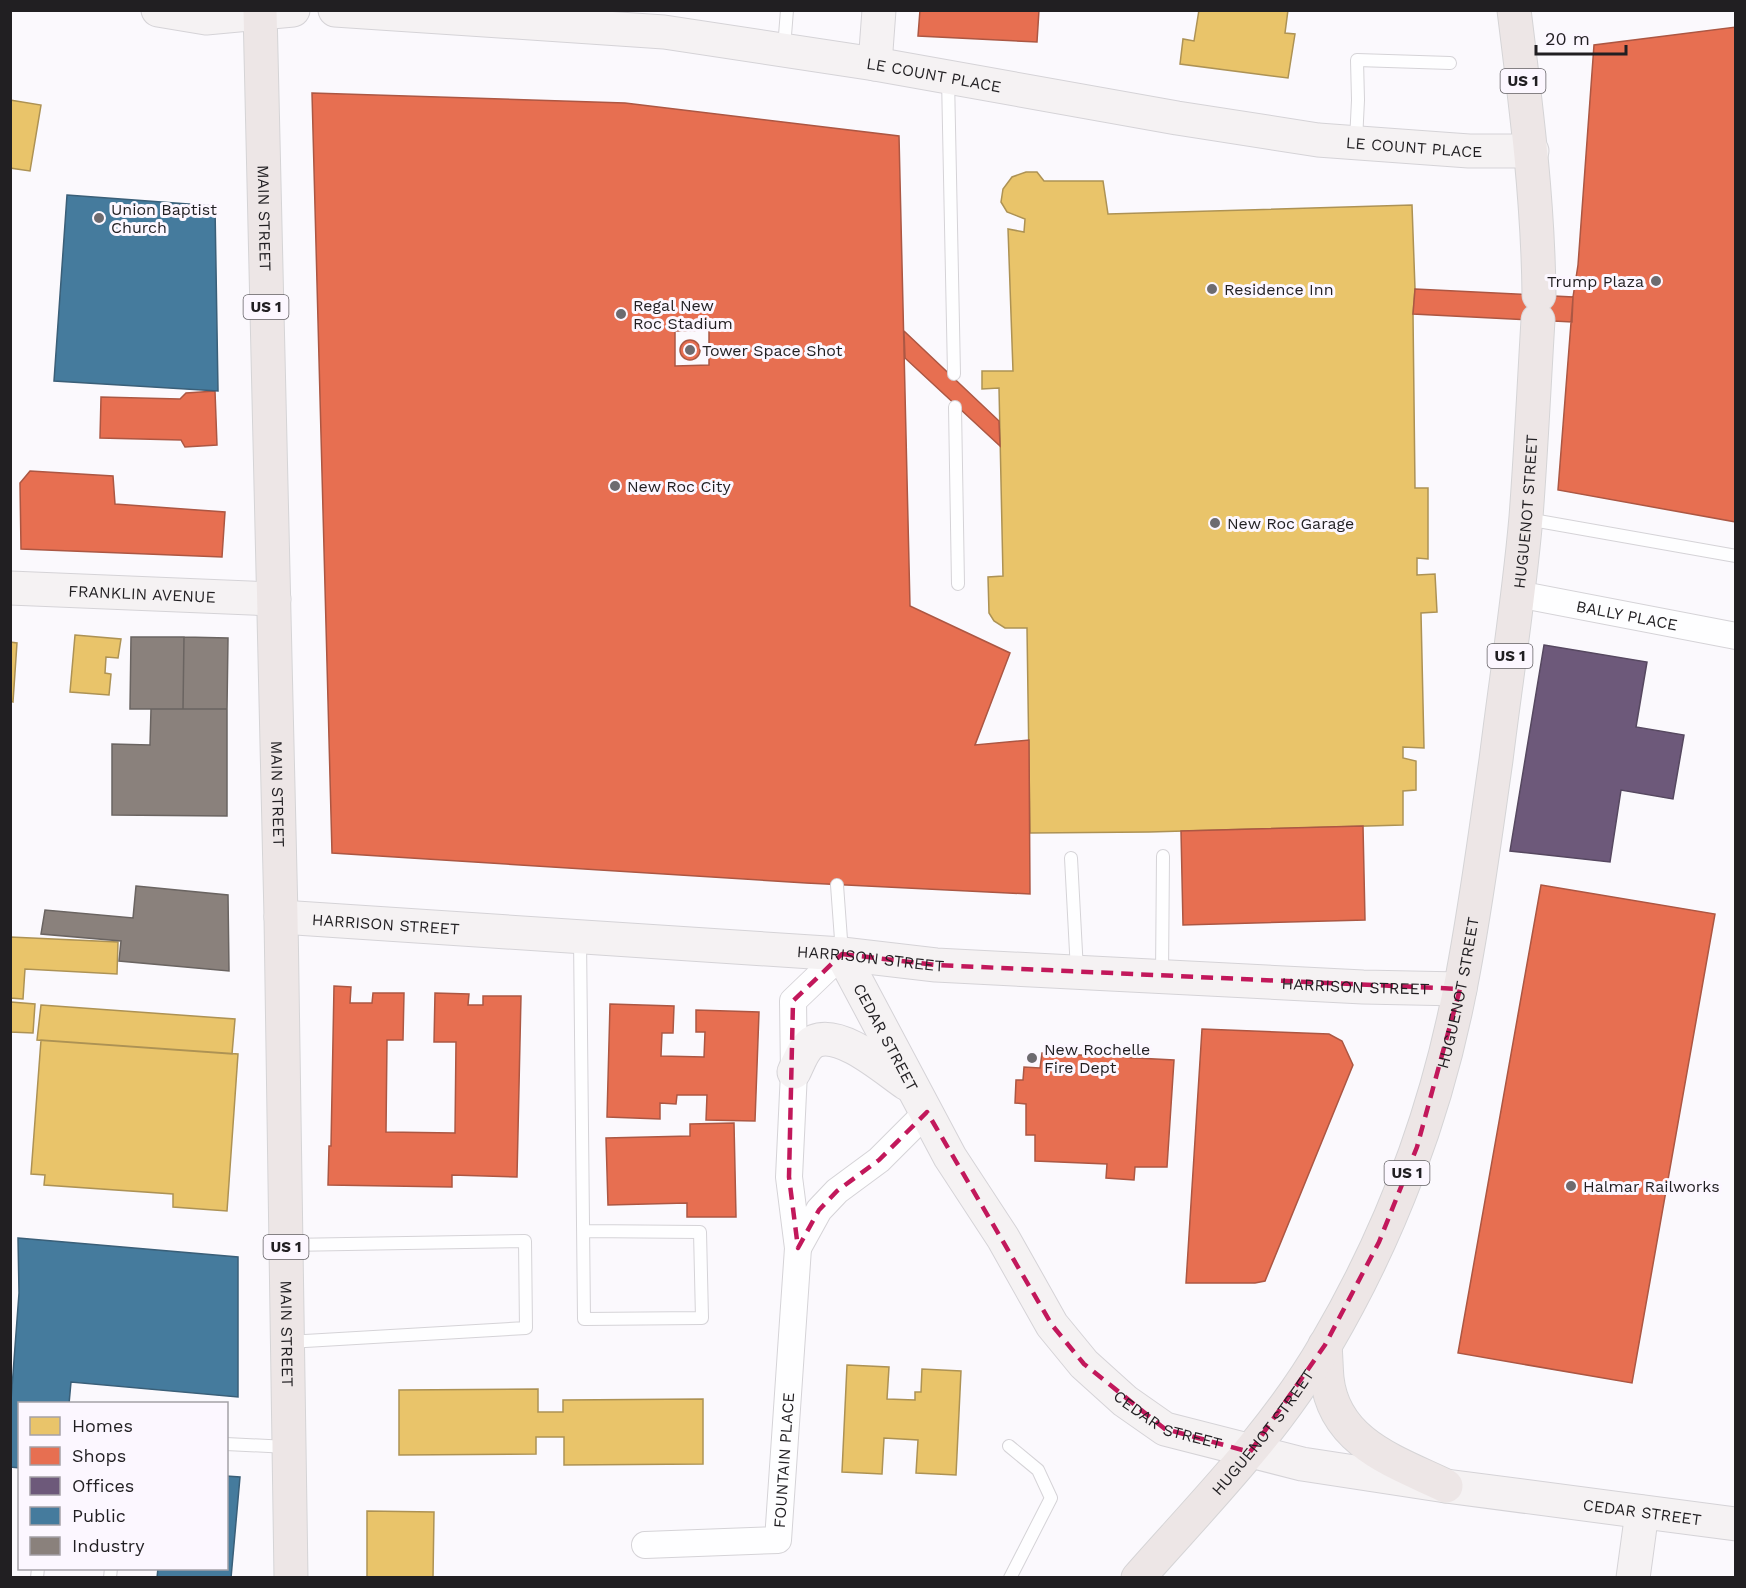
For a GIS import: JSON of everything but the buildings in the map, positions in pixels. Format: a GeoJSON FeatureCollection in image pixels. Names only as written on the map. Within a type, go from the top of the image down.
{"type":"FeatureCollection","features":[{"type":"Feature","properties":{"kind":"main road","name":"HUGUENOT STREET"},"geometry":{"type":"LineString","coordinates":[[1138,1578],[1250,1452],[1326,1346],[1379,1242],[1418,1147],[1446,1049],[1460,989],[1490,804],[1526,519],[1539,308],[1539,232],[1532,151],[1514,10]]}},
{"type":"Feature","properties":{"kind":"main road","name":"MAIN STREET"},"geometry":{"type":"LineString","coordinates":[[260,12],[282,917],[291,1578]]}},
{"type":"Feature","properties":{"kind":"main road"},"geometry":{"type":"LineString","coordinates":[[1326,1346],[1327,1380],[1334,1403],[1350,1431],[1374,1451],[1446,1486]]}},
{"type":"Feature","properties":{"kind":"street"},"geometry":{"type":"LineString","coordinates":[[158,10],[206,18],[293,10]]}},
{"type":"Feature","properties":{"kind":"street","name":"LE COUNT PLACE"},"geometry":{"type":"LineString","coordinates":[[335,10],[664,26],[1177,118],[1318,140],[1469,151],[1532,151]]}},
{"type":"Feature","properties":{"kind":"street"},"geometry":{"type":"LineString","coordinates":[[875,64],[879,10]]}},
{"type":"Feature","properties":{"kind":"street","name":"FRANKLIN AVENUE"},"geometry":{"type":"LineString","coordinates":[[10,588],[274,599]]}},
{"type":"Feature","properties":{"kind":"street","name":"BALLY PLACE"},"geometry":{"type":"LineString","coordinates":[[1518,594],[1736,636]]}},
{"type":"Feature","properties":{"kind":"street","name":"HARRISON STREET"},"geometry":{"type":"LineString","coordinates":[[282,917],[842,954],[936,965],[1363,987],[1460,989]]}},
{"type":"Feature","properties":{"kind":"street","name":"FOUNTAIN PLACE"},"geometry":{"type":"LineString","coordinates":[[645,1545],[778,1540],[798,1248],[789,1177],[794,1072],[793,1001],[842,954]]}},
{"type":"Feature","properties":{"kind":"street","name":"CEDAR STREET"},"geometry":{"type":"LineString","coordinates":[[842,954],[950,1157],[1003,1238],[1052,1325],[1084,1364],[1125,1401],[1165,1429],[1302,1464],[1446,1486],[1736,1524]]}},
{"type":"Feature","properties":{"kind":"street"},"geometry":{"type":"LineString","coordinates":[[794,1072],[805,1050],[816,1041],[838,1040],[858,1049],[920,1101]]}},
{"type":"Feature","properties":{"kind":"street","name":"FOUNTAIN PLACE"},"geometry":{"type":"LineString","coordinates":[[798,1248],[819,1210],[837,1191],[879,1160],[920,1101]]}},
{"type":"Feature","properties":{"kind":"street"},"geometry":{"type":"LineString","coordinates":[[1633,1578],[1642,1512]]}},
{"type":"Feature","properties":{"kind":"lane"},"geometry":{"type":"LineString","coordinates":[[784,49],[787,10]]}},
{"type":"Feature","properties":{"kind":"lane"},"geometry":{"type":"LineString","coordinates":[[1356,142],[1357,60],[1450,63]]}},
{"type":"Feature","properties":{"kind":"lane"},"geometry":{"type":"LineString","coordinates":[[948,77],[954,374]]}},
{"type":"Feature","properties":{"kind":"lane"},"geometry":{"type":"LineString","coordinates":[[955,407],[958,584]]}},
{"type":"Feature","properties":{"kind":"lane"},"geometry":{"type":"LineString","coordinates":[[1526,519],[1736,556]]}},
{"type":"Feature","properties":{"kind":"lane"},"geometry":{"type":"LineString","coordinates":[[1162,977],[1163,856]]}},
{"type":"Feature","properties":{"kind":"lane"},"geometry":{"type":"LineString","coordinates":[[1071,858],[1077,972]]}},
{"type":"Feature","properties":{"kind":"lane"},"geometry":{"type":"LineString","coordinates":[[837,885],[842,954]]}},
{"type":"Feature","properties":{"kind":"lane"},"geometry":{"type":"LineString","coordinates":[[580,937],[585,1319],[702,1318],[700,1232],[584,1231]]}},
{"type":"Feature","properties":{"kind":"lane"},"geometry":{"type":"LineString","coordinates":[[286,1245],[525,1241],[526,1328],[288,1342]]}},
{"type":"Feature","properties":{"kind":"lane"},"geometry":{"type":"LineString","coordinates":[[228,1444],[290,1447]]}},
{"type":"Feature","properties":{"kind":"lane"},"geometry":{"type":"LineString","coordinates":[[1009,1446],[1038,1470],[1051,1498],[1010,1578]]}},
{"type":"Feature","properties":{"kind":"highlighted area"},"geometry":{"type":"Polygon","coordinates":[[[842,954],[936,965],[1460,989],[1417,1147],[1379,1242],[1325,1345],[1250,1452],[1165,1429],[1084,1364],[1052,1325],[927,1112],[879,1160],[837,1191],[819,1210],[798,1248],[789,1177],[793,1001],[842,954]]]}},
{"type":"Feature","properties":{"kind":"place","name":"Union Baptist Church"},"geometry":{"type":"Point","coordinates":[99,218]}},
{"type":"Feature","properties":{"kind":"place","name":"Trump Plaza"},"geometry":{"type":"Point","coordinates":[1656,281]}},
{"type":"Feature","properties":{"kind":"place","name":"Residence Inn"},"geometry":{"type":"Point","coordinates":[1212,289]}},
{"type":"Feature","properties":{"kind":"place","name":"Regal New Roc Stadium"},"geometry":{"type":"Point","coordinates":[621,314]}},
{"type":"Feature","properties":{"kind":"place","name":"Tower Space Shot"},"geometry":{"type":"Point","coordinates":[690,350]}},
{"type":"Feature","properties":{"kind":"place","name":"New Roc City"},"geometry":{"type":"Point","coordinates":[615,486]}},
{"type":"Feature","properties":{"kind":"place","name":"New Roc Garage"},"geometry":{"type":"Point","coordinates":[1215,523]}},
{"type":"Feature","properties":{"kind":"place","name":"New Rochelle Fire Dept"},"geometry":{"type":"Point","coordinates":[1032,1058]}},
{"type":"Feature","properties":{"kind":"place","name":"Halmar Railworks"},"geometry":{"type":"Point","coordinates":[1571,1186]}}]}
